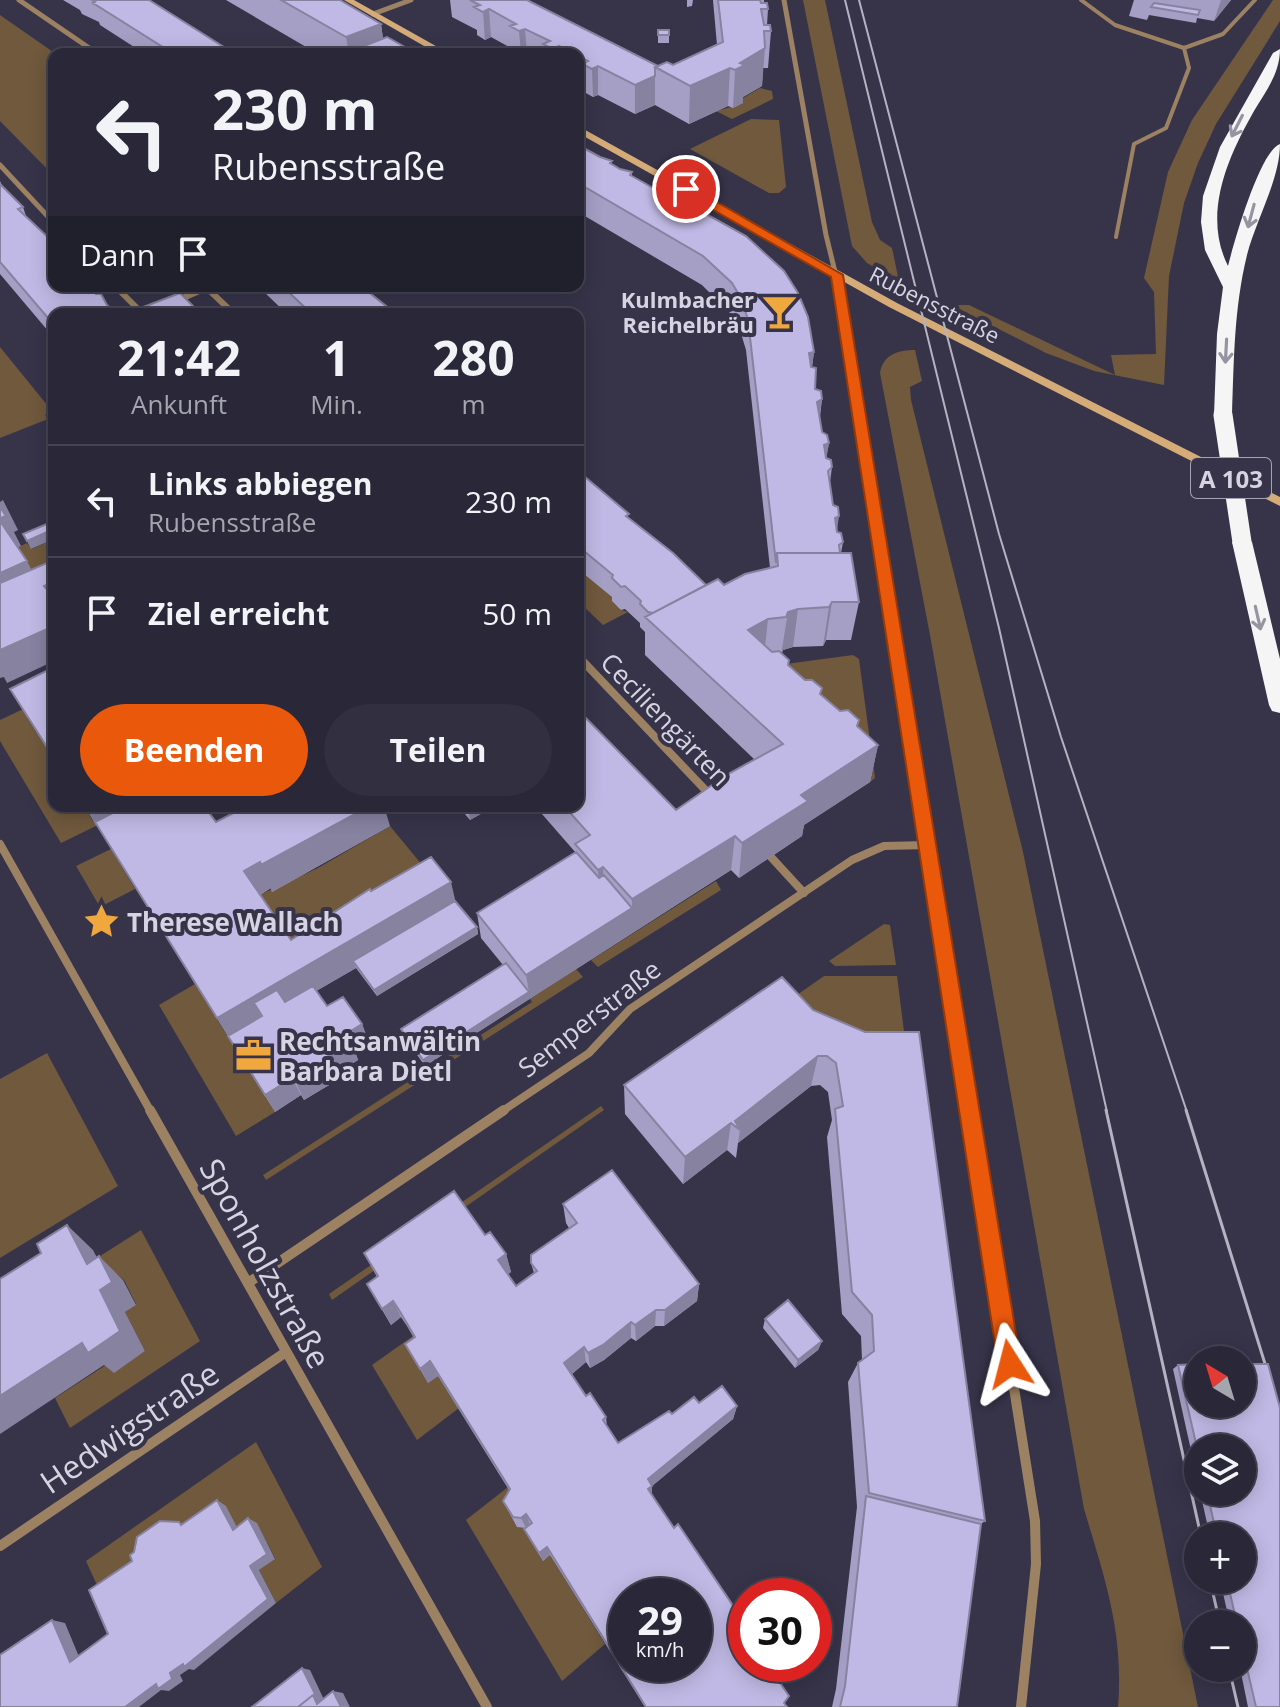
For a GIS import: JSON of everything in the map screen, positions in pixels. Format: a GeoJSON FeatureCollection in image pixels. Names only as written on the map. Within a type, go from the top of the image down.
{"type":"FeatureCollection","features":[{"type":"Feature","properties":{"kind":"highway"},"geometry":{"type":"LineString","coordinates":[[1232,288],[1214,253],[1207,213],[1210,192],[1241,118],[1278,59]]}},
{"type":"Feature","properties":{"kind":"highway","name":"A 103"},"geometry":{"type":"LineString","coordinates":[[1280,148],[1255,201],[1227,311],[1223,415],[1242,542],[1280,705]]}},
{"type":"Feature","properties":{"kind":"street"},"geometry":{"type":"LineString","coordinates":[[19,0],[89,48]]}},
{"type":"Feature","properties":{"kind":"street"},"geometry":{"type":"LineString","coordinates":[[348,0],[434,48]]}},
{"type":"Feature","properties":{"kind":"street"},"geometry":{"type":"LineString","coordinates":[[373,14],[411,0]]}},
{"type":"Feature","properties":{"kind":"street"},"geometry":{"type":"LineString","coordinates":[[784,0],[826,235],[837,275],[1035,1521],[1036,1564],[1021,1707]]}},
{"type":"Feature","properties":{"kind":"street","name":"Rubensstraße"},"geometry":{"type":"LineString","coordinates":[[584,132],[837,275],[1280,502]]}},
{"type":"Feature","properties":{"kind":"street"},"geometry":{"type":"LineString","coordinates":[[0,165],[48,217]]}},
{"type":"Feature","properties":{"kind":"street"},"geometry":{"type":"LineString","coordinates":[[121,292],[137,308]]}},
{"type":"Feature","properties":{"kind":"street"},"geometry":{"type":"LineString","coordinates":[[168,304],[197,292]]}},
{"type":"Feature","properties":{"kind":"street"},"geometry":{"type":"LineString","coordinates":[[214,292],[228,308]]}},
{"type":"Feature","properties":{"kind":"street","name":"Ceciliengärten"},"geometry":{"type":"LineString","coordinates":[[584,662],[714,799]]}},
{"type":"Feature","properties":{"kind":"street","name":"Sponholzstraße"},"geometry":{"type":"LineString","coordinates":[[0,844],[487,1707]]}},
{"type":"Feature","properties":{"kind":"street","name":"Semperstraße"},"geometry":{"type":"LineString","coordinates":[[248,1283],[589,1053],[630,1009],[852,860],[884,846],[928,845]]}},
{"type":"Feature","properties":{"kind":"street"},"geometry":{"type":"LineString","coordinates":[[771,857],[804,893]]}},
{"type":"Feature","properties":{"kind":"street","name":"Hedwigstraße"},"geometry":{"type":"LineString","coordinates":[[0,1546],[286,1352]]}},
{"type":"Feature","properties":{"kind":"lane"},"geometry":{"type":"LineString","coordinates":[[1081,0],[1115,25],[1184,48],[1223,34],[1255,0]]}},
{"type":"Feature","properties":{"kind":"lane"},"geometry":{"type":"LineString","coordinates":[[1116,237],[1134,144],[1166,128],[1189,68],[1184,48]]}},
{"type":"Feature","properties":{"kind":"shaded area"},"geometry":{"type":"Polygon","coordinates":[[[803,0],[825,0],[872,222],[880,240],[892,248],[899,281],[867,263],[852,246],[803,0]]]}},
{"type":"Feature","properties":{"kind":"shaded area"},"geometry":{"type":"Polygon","coordinates":[[[1273,0],[1280,0],[1280,21],[1216,124],[1184,203],[1169,276],[1164,385],[1094,371],[1046,353],[951,305],[969,305],[1115,375],[1111,355],[1156,354],[1154,292],[1144,278],[1168,172],[1192,120],[1273,0]]]}},
{"type":"Feature","properties":{"kind":"shaded area"},"geometry":{"type":"Polygon","coordinates":[[[0,15],[48,48],[48,170],[0,121],[0,15]]]}},
{"type":"Feature","properties":{"kind":"shaded area"},"geometry":{"type":"Polygon","coordinates":[[[760,88],[772,91],[773,99],[732,119],[716,111],[742,104],[738,101],[760,88]]]}},
{"type":"Feature","properties":{"kind":"shaded area"},"geometry":{"type":"Polygon","coordinates":[[[751,119],[779,120],[786,187],[779,193],[769,193],[690,149],[751,119]]]}},
{"type":"Feature","properties":{"kind":"shaded area"},"geometry":{"type":"Polygon","coordinates":[[[0,347],[48,406],[45,415],[48,419],[0,438],[0,347]]]}},
{"type":"Feature","properties":{"kind":"shaded area"},"geometry":{"type":"Polygon","coordinates":[[[915,350],[922,381],[910,387],[911,400],[1023,852],[1184,1639],[1184,1682],[1193,1682],[1198,1707],[1118,1707],[1118,1655],[1111,1606],[1084,1509],[930,635],[880,373],[888,357],[915,350]]]}},
{"type":"Feature","properties":{"kind":"shaded area"},"geometry":{"type":"Polygon","coordinates":[[[48,542],[48,589],[14,549],[27,543],[32,549],[48,542]]]}},
{"type":"Feature","properties":{"kind":"shaded area"},"geometry":{"type":"Polygon","coordinates":[[[584,571],[614,598],[621,610],[628,612],[603,625],[584,607],[584,571]]]}},
{"type":"Feature","properties":{"kind":"shaded area"},"geometry":{"type":"Polygon","coordinates":[[[853,655],[859,659],[875,778],[870,782],[850,763],[786,664],[853,655]]]}},
{"type":"Feature","properties":{"kind":"shaded area"},"geometry":{"type":"Polygon","coordinates":[[[38,702],[42,709],[27,718],[48,749],[48,812],[88,812],[96,826],[61,843],[0,741],[0,720],[38,702]]]}},
{"type":"Feature","properties":{"kind":"shaded area"},"geometry":{"type":"Polygon","coordinates":[[[390,826],[437,883],[301,964],[255,897],[318,868],[390,826]]]}},
{"type":"Feature","properties":{"kind":"shaded area"},"geometry":{"type":"Polygon","coordinates":[[[111,849],[135,889],[100,907],[76,866],[111,849]]]}},
{"type":"Feature","properties":{"kind":"shaded area"},"geometry":{"type":"Polygon","coordinates":[[[716,881],[721,890],[598,967],[591,960],[716,881]]]}},
{"type":"Feature","properties":{"kind":"shaded area"},"geometry":{"type":"Polygon","coordinates":[[[884,924],[890,925],[896,965],[835,966],[829,961],[884,924]]]}},
{"type":"Feature","properties":{"kind":"shaded area"},"geometry":{"type":"Polygon","coordinates":[[[576,969],[583,977],[266,1180],[263,1175],[532,1002],[530,999],[576,969]]]}},
{"type":"Feature","properties":{"kind":"shaded area"},"geometry":{"type":"Polygon","coordinates":[[[824,976],[897,976],[908,1063],[787,1002],[824,976]]]}},
{"type":"Feature","properties":{"kind":"shaded area"},"geometry":{"type":"Polygon","coordinates":[[[195,984],[275,1112],[236,1136],[159,1005],[195,984]]]}},
{"type":"Feature","properties":{"kind":"shaded area"},"geometry":{"type":"Polygon","coordinates":[[[47,1053],[118,1186],[0,1258],[0,1079],[47,1053]]]}},
{"type":"Feature","properties":{"kind":"shaded area"},"geometry":{"type":"Polygon","coordinates":[[[601,1106],[604,1110],[332,1300],[329,1294],[601,1106]]]}},
{"type":"Feature","properties":{"kind":"shaded area"},"geometry":{"type":"Polygon","coordinates":[[[141,1230],[200,1341],[70,1428],[55,1398],[109,1363],[145,1351],[125,1312],[136,1304],[124,1280],[97,1258],[141,1230]]]}},
{"type":"Feature","properties":{"kind":"shaded area"},"geometry":{"type":"Polygon","coordinates":[[[413,1336],[423,1352],[414,1360],[428,1383],[438,1376],[459,1408],[417,1440],[372,1365],[413,1336]]]}},
{"type":"Feature","properties":{"kind":"shaded area"},"geometry":{"type":"Polygon","coordinates":[[[256,1442],[322,1567],[276,1603],[259,1570],[275,1558],[257,1524],[145,1557],[101,1594],[86,1561],[256,1442]]]}},
{"type":"Feature","properties":{"kind":"shaded area"},"geometry":{"type":"Polygon","coordinates":[[[508,1487],[536,1533],[529,1538],[543,1561],[550,1555],[605,1644],[562,1681],[466,1520],[508,1487]]]}},
{"type":"Feature","properties":{"kind":"building"},"geometry":{"type":"Polygon","coordinates":[[[92,0],[149,0],[225,48],[164,48],[92,0]]]}},
{"type":"Feature","properties":{"kind":"building"},"geometry":{"type":"Polygon","coordinates":[[[281,0],[340,0],[381,24],[346,37],[281,0]]]}},
{"type":"Feature","properties":{"kind":"building"},"geometry":{"type":"Polygon","coordinates":[[[470,0],[527,0],[658,66],[655,67],[655,76],[635,85],[598,66],[592,69],[584,65],[588,61],[584,59],[584,48],[551,48],[543,44],[550,41],[525,29],[519,31],[510,26],[516,24],[489,9],[483,12],[474,7],[480,5],[470,0]]]}},
{"type":"Feature","properties":{"kind":"building"},"geometry":{"type":"Polygon","coordinates":[[[718,0],[760,0],[767,3],[768,9],[761,9],[764,25],[770,25],[771,31],[764,31],[765,48],[740,63],[745,65],[735,70],[730,68],[690,86],[655,67],[667,62],[673,65],[723,42],[718,0]]]}},
{"type":"Feature","properties":{"kind":"building"},"geometry":{"type":"Polygon","coordinates":[[[1154,3],[1200,10],[1198,15],[1151,7],[1154,3]]]}},
{"type":"Feature","properties":{"kind":"building"},"geometry":{"type":"Polygon","coordinates":[[[658,30],[669,30],[669,35],[658,35],[658,30]]]}},
{"type":"Feature","properties":{"kind":"building"},"geometry":{"type":"Polygon","coordinates":[[[387,37],[407,48],[359,48],[387,37]]]}},
{"type":"Feature","properties":{"kind":"building"},"geometry":{"type":"Polygon","coordinates":[[[584,148],[612,161],[610,163],[620,169],[632,172],[630,175],[657,190],[662,189],[678,202],[691,205],[689,208],[703,216],[706,214],[746,236],[784,271],[798,293],[808,317],[814,352],[809,353],[811,367],[816,368],[815,389],[821,391],[822,399],[817,402],[822,432],[827,435],[829,443],[824,445],[826,458],[831,460],[832,467],[828,471],[833,505],[838,507],[839,516],[835,518],[837,532],[841,533],[843,542],[839,545],[840,553],[777,553],[776,563],[748,320],[742,300],[732,283],[703,256],[584,187],[584,148]]]}},
{"type":"Feature","properties":{"kind":"building"},"geometry":{"type":"Polygon","coordinates":[[[0,184],[23,207],[18,209],[48,237],[48,292],[94,292],[101,294],[111,308],[48,308],[48,318],[0,262],[0,184]]]}},
{"type":"Feature","properties":{"kind":"building"},"geometry":{"type":"Polygon","coordinates":[[[288,292],[368,292],[386,306],[384,308],[306,308],[288,292]]]}},
{"type":"Feature","properties":{"kind":"building"},"geometry":{"type":"Polygon","coordinates":[[[180,293],[195,308],[141,308],[180,293]]]}},
{"type":"Feature","properties":{"kind":"building"},"geometry":{"type":"Polygon","coordinates":[[[584,476],[706,585],[653,613],[648,612],[625,586],[621,587],[612,578],[613,575],[584,551],[584,476]]]}},
{"type":"Feature","properties":{"kind":"building"},"geometry":{"type":"Polygon","coordinates":[[[0,521],[27,561],[0,573],[0,521]]]}},
{"type":"Feature","properties":{"kind":"building"},"geometry":{"type":"Polygon","coordinates":[[[48,524],[48,532],[27,541],[23,534],[48,524]]]}},
{"type":"Feature","properties":{"kind":"building"},"geometry":{"type":"Polygon","coordinates":[[[777,553],[851,553],[859,602],[832,602],[829,607],[798,609],[788,612],[786,617],[768,619],[748,630],[772,652],[779,651],[789,660],[788,665],[805,680],[812,680],[822,688],[820,694],[840,711],[848,710],[859,720],[857,726],[878,745],[801,795],[808,801],[742,843],[735,836],[632,899],[603,867],[598,870],[575,844],[590,835],[569,812],[584,812],[584,716],[676,810],[728,774],[783,744],[645,617],[718,579],[724,585],[745,574],[778,566],[777,553]]]}},
{"type":"Feature","properties":{"kind":"building"},"geometry":{"type":"Polygon","coordinates":[[[48,563],[48,584],[44,586],[48,591],[48,629],[0,650],[0,583],[48,563]]]}},
{"type":"Feature","properties":{"kind":"building"},"geometry":{"type":"Polygon","coordinates":[[[48,670],[48,749],[10,689],[48,670]]]}},
{"type":"Feature","properties":{"kind":"building"},"geometry":{"type":"Polygon","coordinates":[[[114,812],[208,812],[216,822],[235,812],[359,812],[261,865],[260,862],[244,871],[291,940],[370,889],[431,857],[451,882],[217,1018],[95,822],[114,812]]]}},
{"type":"Feature","properties":{"kind":"building"},"geometry":{"type":"Polygon","coordinates":[[[576,852],[599,878],[604,875],[632,908],[526,975],[477,913],[576,852]]]}},
{"type":"Feature","properties":{"kind":"building"},"geometry":{"type":"Polygon","coordinates":[[[455,901],[477,927],[374,990],[353,961],[455,901]]]}},
{"type":"Feature","properties":{"kind":"building"},"geometry":{"type":"Polygon","coordinates":[[[506,963],[529,992],[423,1060],[401,1029],[506,963]]]}},
{"type":"Feature","properties":{"kind":"building"},"geometry":{"type":"Polygon","coordinates":[[[782,977],[813,1010],[865,1032],[919,1032],[985,1521],[869,1493],[858,1363],[874,1351],[872,1315],[852,1292],[835,1109],[843,1106],[836,1063],[827,1056],[818,1056],[735,1121],[740,1130],[731,1123],[685,1157],[624,1085],[782,977]]]}},
{"type":"Feature","properties":{"kind":"building"},"geometry":{"type":"Polygon","coordinates":[[[313,986],[327,1006],[343,997],[362,1024],[346,1034],[351,1042],[323,1059],[326,1064],[296,1083],[292,1078],[265,1095],[228,1036],[262,1016],[254,1003],[277,990],[285,1002],[313,986]]]}},
{"type":"Feature","properties":{"kind":"building"},"geometry":{"type":"Polygon","coordinates":[[[612,1170],[699,1284],[665,1310],[656,1310],[635,1325],[631,1322],[603,1345],[588,1353],[584,1347],[564,1363],[586,1396],[590,1393],[618,1443],[669,1411],[672,1414],[694,1397],[699,1403],[722,1386],[737,1406],[648,1479],[652,1486],[648,1489],[674,1528],[678,1524],[728,1598],[728,1682],[779,1682],[789,1696],[784,1703],[787,1707],[646,1707],[631,1682],[712,1682],[712,1578],[608,1578],[608,1646],[547,1547],[539,1553],[524,1529],[532,1523],[526,1514],[521,1518],[513,1517],[503,1501],[510,1489],[430,1361],[420,1369],[405,1344],[415,1337],[399,1310],[393,1301],[382,1309],[367,1284],[378,1276],[364,1253],[454,1191],[485,1235],[490,1232],[506,1254],[498,1260],[516,1286],[537,1271],[531,1263],[531,1255],[577,1223],[563,1204],[612,1170]]]}},
{"type":"Feature","properties":{"kind":"building"},"geometry":{"type":"Polygon","coordinates":[[[67,1225],[87,1264],[99,1256],[112,1282],[100,1290],[120,1331],[88,1353],[82,1343],[0,1396],[0,1279],[41,1253],[37,1244],[67,1225]]]}},
{"type":"Feature","properties":{"kind":"building"},"geometry":{"type":"Polygon","coordinates":[[[788,1300],[822,1341],[798,1360],[765,1319],[788,1300]]]}},
{"type":"Feature","properties":{"kind":"building"},"geometry":{"type":"Polygon","coordinates":[[[1256,1364],[1268,1364],[1280,1408],[1280,1707],[1256,1707],[1250,1682],[1256,1682],[1256,1610],[1234,1610],[1230,1594],[1256,1594],[1256,1522],[1214,1522],[1210,1506],[1256,1506],[1256,1434],[1194,1434],[1190,1418],[1256,1418],[1256,1364]]]}},
{"type":"Feature","properties":{"kind":"building"},"geometry":{"type":"Polygon","coordinates":[[[1178,1365],[1184,1365],[1184,1391],[1178,1365]]]}},
{"type":"Feature","properties":{"kind":"building"},"geometry":{"type":"Polygon","coordinates":[[[866,1496],[981,1524],[957,1707],[840,1707],[866,1496]]]}},
{"type":"Feature","properties":{"kind":"building"},"geometry":{"type":"Polygon","coordinates":[[[217,1500],[233,1530],[248,1518],[267,1554],[250,1566],[268,1599],[184,1667],[183,1664],[170,1673],[172,1679],[158,1689],[156,1684],[125,1707],[0,1707],[0,1655],[52,1620],[70,1662],[108,1634],[89,1590],[132,1561],[130,1555],[134,1552],[137,1537],[160,1521],[179,1522],[181,1525],[217,1500]]]}},
{"type":"Feature","properties":{"kind":"building"},"geometry":{"type":"Polygon","coordinates":[[[302,1668],[316,1696],[313,1695],[298,1707],[252,1707],[302,1668]]]}},
{"type":"Feature","properties":{"kind":"building"},"geometry":{"type":"Polygon","coordinates":[[[333,1691],[341,1707],[298,1707],[313,1695],[317,1704],[333,1691]]]}},
{"type":"Feature","properties":{"kind":"tram line"},"geometry":{"type":"LineString","coordinates":[[845,0],[999,628],[1107,1112]]}},
{"type":"Feature","properties":{"kind":"tram line"},"geometry":{"type":"LineString","coordinates":[[859,0],[999,534],[1061,737],[1187,1112]]}},
{"type":"Feature","properties":{"kind":"tram line"},"geometry":{"type":"LineString","coordinates":[[1106,1110],[1198,1522]]}},
{"type":"Feature","properties":{"kind":"tram line"},"geometry":{"type":"LineString","coordinates":[[1186,1110],[1280,1412]]}},
{"type":"Feature","properties":{"kind":"tram line"},"geometry":{"type":"LineString","coordinates":[[1213,1594],[1217,1610]]}},
{"type":"Feature","properties":{"kind":"tram line"},"geometry":{"type":"LineString","coordinates":[[1232,1682],[1238,1707]]}},
{"type":"Feature","properties":{"kind":"place","name":"Kulmbacher Reichelbräu"},"geometry":{"type":"Point","coordinates":[780,312]}},
{"type":"Feature","properties":{"kind":"place","name":"Therese Wallach"},"geometry":{"type":"Point","coordinates":[101,922]}},
{"type":"Feature","properties":{"kind":"place","name":"Rechtsanwältin Barbara Dietl"},"geometry":{"type":"Point","coordinates":[253,1056]}},
{"type":"Feature","properties":{"kind":"route"},"geometry":{"type":"LineString","coordinates":[[686,189],[837,275],[1010,1364]]}}]}
